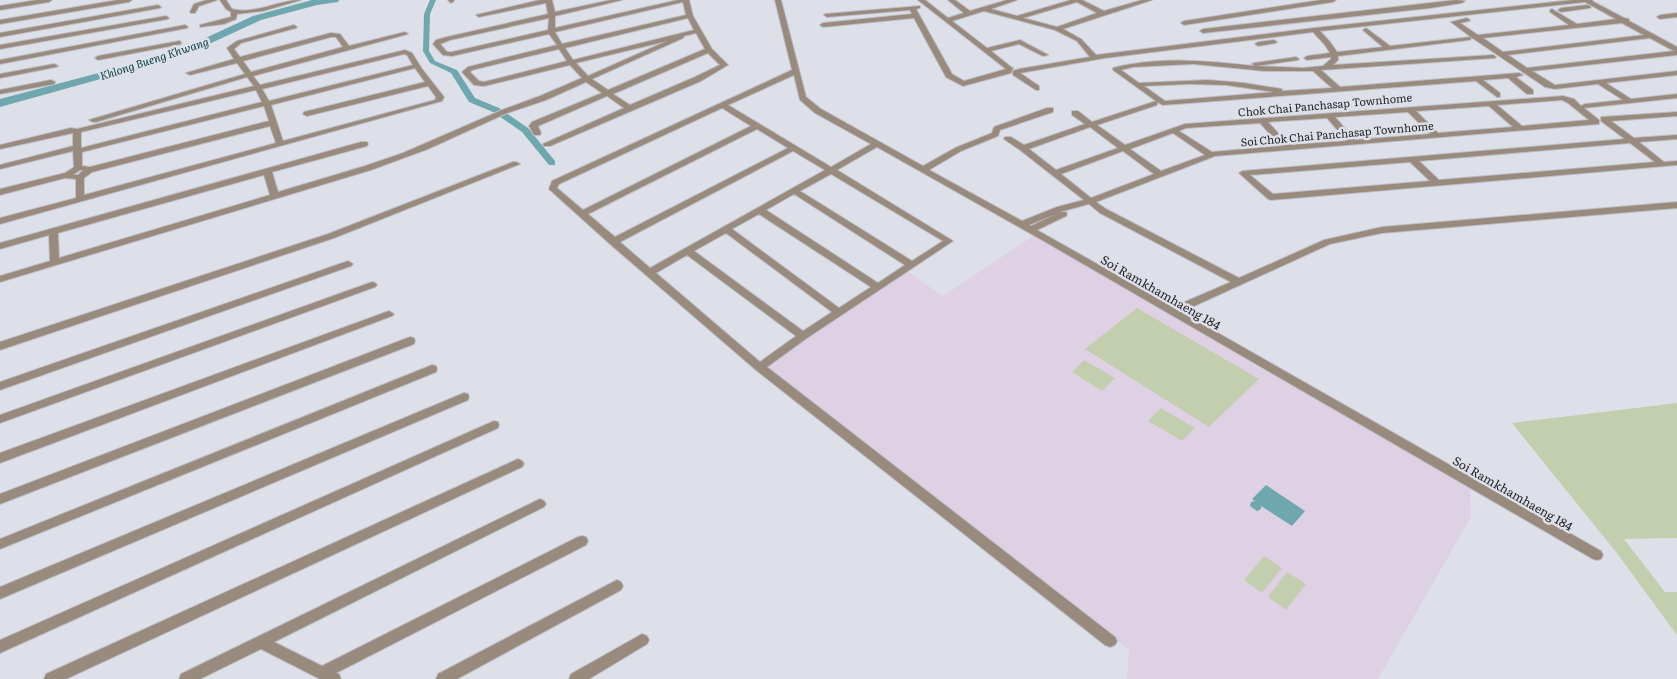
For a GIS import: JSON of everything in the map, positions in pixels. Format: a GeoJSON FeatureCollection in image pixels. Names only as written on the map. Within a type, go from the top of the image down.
{"type":"FeatureCollection","features":[{"type":"Feature","properties":{"kind":"street"},"geometry":{"type":"LineString","coordinates":[[0,8],[49,0]]}},
{"type":"Feature","properties":{"kind":"street"},"geometry":{"type":"LineString","coordinates":[[0,22],[129,0]]}},
{"type":"Feature","properties":{"kind":"street"},"geometry":{"type":"LineString","coordinates":[[193,12],[196,5],[214,0]]}},
{"type":"Feature","properties":{"kind":"street"},"geometry":{"type":"LineString","coordinates":[[223,0],[229,10],[234,12],[258,10],[298,0]]}},
{"type":"Feature","properties":{"kind":"street"},"geometry":{"type":"LineString","coordinates":[[479,15],[548,0],[552,15],[551,32],[571,62],[587,79],[606,94],[629,108]]}},
{"type":"Feature","properties":{"kind":"street"},"geometry":{"type":"LineString","coordinates":[[547,144],[724,65],[709,50],[690,16],[686,0],[448,55],[445,54],[436,42],[619,0]]}},
{"type":"Feature","properties":{"kind":"street","name":"Soi Ramkhamhaeng 184"},"geometry":{"type":"LineString","coordinates":[[778,0],[803,98],[808,104],[1597,556]]}},
{"type":"Feature","properties":{"kind":"street"},"geometry":{"type":"LineString","coordinates":[[921,0],[1036,88]]}},
{"type":"Feature","properties":{"kind":"street"},"geometry":{"type":"LineString","coordinates":[[951,0],[970,14]]}},
{"type":"Feature","properties":{"kind":"street"},"geometry":{"type":"LineString","coordinates":[[947,20],[1014,0]]}},
{"type":"Feature","properties":{"kind":"street"},"geometry":{"type":"LineString","coordinates":[[1016,18],[1078,0],[1102,12]]}},
{"type":"Feature","properties":{"kind":"street"},"geometry":{"type":"LineString","coordinates":[[1056,29],[1102,12],[1149,0]]}},
{"type":"Feature","properties":{"kind":"street"},"geometry":{"type":"LineString","coordinates":[[1184,23],[1333,0]]}},
{"type":"Feature","properties":{"kind":"street"},"geometry":{"type":"LineString","coordinates":[[1203,31],[1462,1]]}},
{"type":"Feature","properties":{"kind":"street"},"geometry":{"type":"LineString","coordinates":[[1589,2],[1552,11],[1454,22],[1473,38],[1502,54],[1523,73],[1555,87],[1677,73]]}},
{"type":"Feature","properties":{"kind":"street"},"geometry":{"type":"LineString","coordinates":[[1054,64],[1094,57],[1311,31],[1589,2],[1677,51]]}},
{"type":"Feature","properties":{"kind":"street"},"geometry":{"type":"LineString","coordinates":[[1314,3],[1321,7]]}},
{"type":"Feature","properties":{"kind":"street"},"geometry":{"type":"LineString","coordinates":[[827,15],[929,6]]}},
{"type":"Feature","properties":{"kind":"street"},"geometry":{"type":"LineString","coordinates":[[1430,6],[1447,18]]}},
{"type":"Feature","properties":{"kind":"street"},"geometry":{"type":"LineString","coordinates":[[0,35],[158,7]]}},
{"type":"Feature","properties":{"kind":"street"},"geometry":{"type":"LineString","coordinates":[[912,8],[949,76],[963,84],[1013,70],[1105,56]]}},
{"type":"Feature","properties":{"kind":"street"},"geometry":{"type":"LineString","coordinates":[[65,50],[75,9]]}},
{"type":"Feature","properties":{"kind":"street"},"geometry":{"type":"LineString","coordinates":[[984,9],[1056,29],[1079,40],[1094,57]]}},
{"type":"Feature","properties":{"kind":"street"},"geometry":{"type":"LineString","coordinates":[[1275,9],[1293,21]]}},
{"type":"Feature","properties":{"kind":"street"},"geometry":{"type":"LineString","coordinates":[[1552,11],[1576,26]]}},
{"type":"Feature","properties":{"kind":"street"},"geometry":{"type":"LineString","coordinates":[[202,26],[229,21],[234,18],[234,12]]}},
{"type":"Feature","properties":{"kind":"street"},"geometry":{"type":"LineString","coordinates":[[1327,12],[1333,17]]}},
{"type":"Feature","properties":{"kind":"street"},"geometry":{"type":"LineString","coordinates":[[1660,17],[1677,15]]}},
{"type":"Feature","properties":{"kind":"street"},"geometry":{"type":"LineString","coordinates":[[681,37],[482,84],[477,83],[466,72],[470,68],[690,16]]}},
{"type":"Feature","properties":{"kind":"street"},"geometry":{"type":"LineString","coordinates":[[823,25],[917,16]]}},
{"type":"Feature","properties":{"kind":"street"},"geometry":{"type":"LineString","coordinates":[[0,48],[166,18]]}},
{"type":"Feature","properties":{"kind":"street"},"geometry":{"type":"LineString","coordinates":[[1332,34],[1447,18]]}},
{"type":"Feature","properties":{"kind":"street"},"geometry":{"type":"LineString","coordinates":[[1307,58],[1626,21]]}},
{"type":"Feature","properties":{"kind":"street"},"geometry":{"type":"LineString","coordinates":[[0,62],[185,27]]}},
{"type":"Feature","properties":{"kind":"street"},"geometry":{"type":"LineString","coordinates":[[280,144],[258,87],[230,48],[294,27]]}},
{"type":"Feature","properties":{"kind":"street"},"geometry":{"type":"LineString","coordinates":[[1366,30],[1389,48]]}},
{"type":"Feature","properties":{"kind":"street"},"geometry":{"type":"LineString","coordinates":[[0,278],[368,168],[531,104],[698,31]]}},
{"type":"Feature","properties":{"kind":"street"},"geometry":{"type":"LineString","coordinates":[[1311,31],[1327,44],[1335,54],[1335,60],[1324,68]]}},
{"type":"Feature","properties":{"kind":"street"},"geometry":{"type":"LineString","coordinates":[[87,122],[250,74],[405,34]]}},
{"type":"Feature","properties":{"kind":"street"},"geometry":{"type":"LineString","coordinates":[[141,50],[142,35]]}},
{"type":"Feature","properties":{"kind":"street"},"geometry":{"type":"LineString","coordinates":[[190,73],[334,35],[338,35],[347,48]]}},
{"type":"Feature","properties":{"kind":"street"},"geometry":{"type":"LineString","coordinates":[[1502,54],[1652,36]]}},
{"type":"Feature","properties":{"kind":"street"},"geometry":{"type":"LineString","coordinates":[[985,50],[1020,42],[1045,55]]}},
{"type":"Feature","properties":{"kind":"street"},"geometry":{"type":"LineString","coordinates":[[1193,62],[1190,54],[1193,52],[1274,42]]}},
{"type":"Feature","properties":{"kind":"street"},"geometry":{"type":"LineString","coordinates":[[98,58],[179,43]]}},
{"type":"Feature","properties":{"kind":"street"},"geometry":{"type":"LineString","coordinates":[[537,134],[533,126],[535,124],[709,50]]}},
{"type":"Feature","properties":{"kind":"street"},"geometry":{"type":"LineString","coordinates":[[1493,57],[1316,70],[1277,70],[1193,62],[1133,65],[1115,69],[1163,103],[1510,76],[1677,51]]}},
{"type":"Feature","properties":{"kind":"street"},"geometry":{"type":"LineString","coordinates":[[0,147],[71,130],[77,131],[405,52],[410,54],[416,66],[440,97],[438,101],[0,220]]}},
{"type":"Feature","properties":{"kind":"street"},"geometry":{"type":"LineString","coordinates":[[1243,66],[1296,59]]}},
{"type":"Feature","properties":{"kind":"street"},"geometry":{"type":"LineString","coordinates":[[0,76],[54,66]]}},
{"type":"Feature","properties":{"kind":"street"},"geometry":{"type":"LineString","coordinates":[[0,167],[266,104],[416,66]]}},
{"type":"Feature","properties":{"kind":"street"},"geometry":{"type":"LineString","coordinates":[[1316,70],[1338,89]]}},
{"type":"Feature","properties":{"kind":"street"},"geometry":{"type":"LineString","coordinates":[[796,71],[555,183],[553,189],[612,242],[650,272],[760,367],[1110,642]]}},
{"type":"Feature","properties":{"kind":"street"},"geometry":{"type":"LineString","coordinates":[[3,92],[10,74]]}},
{"type":"Feature","properties":{"kind":"street"},"geometry":{"type":"LineString","coordinates":[[1510,76],[1530,92]]}},
{"type":"Feature","properties":{"kind":"street"},"geometry":{"type":"LineString","coordinates":[[1478,79],[1497,95]]}},
{"type":"Feature","properties":{"kind":"street"},"geometry":{"type":"LineString","coordinates":[[3,92],[51,82]]}},
{"type":"Feature","properties":{"kind":"street"},"geometry":{"type":"LineString","coordinates":[[307,114],[430,82]]}},
{"type":"Feature","properties":{"kind":"street"},"geometry":{"type":"LineString","coordinates":[[1136,85],[1167,82],[1217,82],[1288,93]]}},
{"type":"Feature","properties":{"kind":"street"},"geometry":{"type":"LineString","coordinates":[[1599,82],[1630,101]]}},
{"type":"Feature","properties":{"kind":"street"},"geometry":{"type":"LineString","coordinates":[[1585,106],[1677,96]]}},
{"type":"Feature","properties":{"kind":"street","name":"Chok Chai Panchasap Townhome"},"geometry":{"type":"LineString","coordinates":[[1054,174],[1186,126],[1567,99],[1595,120],[1594,123]]}},
{"type":"Feature","properties":{"kind":"street"},"geometry":{"type":"LineString","coordinates":[[1023,148],[1154,103]]}},
{"type":"Feature","properties":{"kind":"street"},"geometry":{"type":"LineString","coordinates":[[1490,103],[1521,129]]}},
{"type":"Feature","properties":{"kind":"street"},"geometry":{"type":"LineString","coordinates":[[724,106],[949,242],[803,336],[760,367]]}},
{"type":"Feature","properties":{"kind":"street"},"geometry":{"type":"LineString","coordinates":[[132,109],[138,116]]}},
{"type":"Feature","properties":{"kind":"street"},"geometry":{"type":"LineString","coordinates":[[1410,109],[1437,136]]}},
{"type":"Feature","properties":{"kind":"street"},"geometry":{"type":"LineString","coordinates":[[923,170],[950,153],[995,134],[997,129],[1050,110]]}},
{"type":"Feature","properties":{"kind":"street"},"geometry":{"type":"LineString","coordinates":[[1075,113],[1160,174]]}},
{"type":"Feature","properties":{"kind":"street"},"geometry":{"type":"LineString","coordinates":[[1662,164],[1604,119],[1677,114]]}},
{"type":"Feature","properties":{"kind":"street"},"geometry":{"type":"LineString","coordinates":[[1329,115],[1352,143]]}},
{"type":"Feature","properties":{"kind":"street"},"geometry":{"type":"LineString","coordinates":[[1263,121],[1287,148]]}},
{"type":"Feature","properties":{"kind":"street"},"geometry":{"type":"LineString","coordinates":[[0,192],[68,175],[71,178],[89,170],[272,123]]}},
{"type":"Feature","properties":{"kind":"street","name":"Soi Chok Chai Panchasap Townhome"},"geometry":{"type":"LineString","coordinates":[[1020,225],[1060,209],[1090,201],[1211,155],[1594,123]]}},
{"type":"Feature","properties":{"kind":"street"},"geometry":{"type":"LineString","coordinates":[[581,214],[757,126]]}},
{"type":"Feature","properties":{"kind":"street"},"geometry":{"type":"LineString","coordinates":[[1173,130],[1211,155]]}},
{"type":"Feature","properties":{"kind":"street"},"geometry":{"type":"LineString","coordinates":[[77,131],[80,199]]}},
{"type":"Feature","properties":{"kind":"street"},"geometry":{"type":"LineString","coordinates":[[1677,137],[1243,173],[1271,198],[1677,163]]}},
{"type":"Feature","properties":{"kind":"street"},"geometry":{"type":"LineString","coordinates":[[1008,139],[1023,148],[1103,211],[1238,282]]}},
{"type":"Feature","properties":{"kind":"street"},"geometry":{"type":"LineString","coordinates":[[0,246],[364,144]]}},
{"type":"Feature","properties":{"kind":"street"},"geometry":{"type":"LineString","coordinates":[[650,272],[877,144]]}},
{"type":"Feature","properties":{"kind":"street"},"geometry":{"type":"LineString","coordinates":[[612,242],[794,148]]}},
{"type":"Feature","properties":{"kind":"street"},"geometry":{"type":"LineString","coordinates":[[1412,159],[1437,183]]}},
{"type":"Feature","properties":{"kind":"street"},"geometry":{"type":"LineString","coordinates":[[0,346],[331,236],[516,164]]}},
{"type":"Feature","properties":{"kind":"street"},"geometry":{"type":"LineString","coordinates":[[266,171],[275,196]]}},
{"type":"Feature","properties":{"kind":"street"},"geometry":{"type":"LineString","coordinates":[[794,191],[912,265]]}},
{"type":"Feature","properties":{"kind":"street"},"geometry":{"type":"LineString","coordinates":[[1172,312],[1327,242],[1382,230],[1677,205]]}},
{"type":"Feature","properties":{"kind":"street","name":"Soi Chok Chai Panchasap Townhome"},"geometry":{"type":"LineString","coordinates":[[1030,230],[1068,212],[1074,206]]}},
{"type":"Feature","properties":{"kind":"street"},"geometry":{"type":"LineString","coordinates":[[759,210],[878,287]]}},
{"type":"Feature","properties":{"kind":"street"},"geometry":{"type":"LineString","coordinates":[[726,229],[840,312]]}},
{"type":"Feature","properties":{"kind":"street"},"geometry":{"type":"LineString","coordinates":[[53,231],[55,262]]}},
{"type":"Feature","properties":{"kind":"street"},"geometry":{"type":"LineString","coordinates":[[687,250],[803,336]]}},
{"type":"Feature","properties":{"kind":"street"},"geometry":{"type":"LineString","coordinates":[[0,386],[348,264]]}},
{"type":"Feature","properties":{"kind":"street"},"geometry":{"type":"LineString","coordinates":[[0,420],[372,286]]}},
{"type":"Feature","properties":{"kind":"street"},"geometry":{"type":"LineString","coordinates":[[0,458],[389,314]]}},
{"type":"Feature","properties":{"kind":"street"},"geometry":{"type":"LineString","coordinates":[[0,499],[410,341]]}},
{"type":"Feature","properties":{"kind":"street"},"geometry":{"type":"LineString","coordinates":[[0,544],[432,369]]}},
{"type":"Feature","properties":{"kind":"street"},"geometry":{"type":"LineString","coordinates":[[0,593],[464,397]]}},
{"type":"Feature","properties":{"kind":"street"},"geometry":{"type":"LineString","coordinates":[[0,647],[494,425]]}},
{"type":"Feature","properties":{"kind":"street"},"geometry":{"type":"LineString","coordinates":[[51,679],[518,464]]}},
{"type":"Feature","properties":{"kind":"street"},"geometry":{"type":"LineString","coordinates":[[186,679],[540,504]]}},
{"type":"Feature","properties":{"kind":"street"},"geometry":{"type":"LineString","coordinates":[[261,642],[328,676],[582,541]]}},
{"type":"Feature","properties":{"kind":"street"},"geometry":{"type":"LineString","coordinates":[[443,679],[617,586]]}},
{"type":"Feature","properties":{"kind":"street"},"geometry":{"type":"LineString","coordinates":[[576,679],[642,640]]}},
{"type":"Feature","properties":{"kind":"shaded area"},"geometry":{"type":"Polygon","coordinates":[[[1036,234],[1470,483],[1471,517],[1378,679],[1127,679],[1129,650],[764,367],[907,271],[943,296],[1036,234]]]}},
{"type":"Feature","properties":{"kind":"green space"},"geometry":{"type":"Polygon","coordinates":[[[1137,308],[1259,379],[1209,427],[1085,349],[1137,308]]]}},
{"type":"Feature","properties":{"kind":"green space"},"geometry":{"type":"Polygon","coordinates":[[[1084,360],[1115,378],[1102,391],[1072,372],[1084,360]]]}},
{"type":"Feature","properties":{"kind":"green space"},"geometry":{"type":"Polygon","coordinates":[[[1677,403],[1677,538],[1624,539],[1665,592],[1677,592],[1677,635],[1616,552],[1512,423],[1677,403]]]}},
{"type":"Feature","properties":{"kind":"green space"},"geometry":{"type":"Polygon","coordinates":[[[1161,408],[1195,428],[1182,441],[1148,421],[1161,408]]]}},
{"type":"Feature","properties":{"kind":"green space"},"geometry":{"type":"Polygon","coordinates":[[[1264,556],[1282,568],[1262,593],[1244,580],[1264,556]]]}},
{"type":"Feature","properties":{"kind":"green space"},"geometry":{"type":"Polygon","coordinates":[[[1287,572],[1306,584],[1286,610],[1268,597],[1287,572]]]}},
{"type":"Feature","properties":{"kind":"water"},"geometry":{"type":"Polygon","coordinates":[[[1266,485],[1305,511],[1292,526],[1261,506],[1261,509],[1257,511],[1250,506],[1251,502],[1255,501],[1252,499],[1266,485]]]}},
{"type":"Feature","properties":{"kind":"waterway","name":"Khlong Bueng Khwang"},"geometry":{"type":"LineString","coordinates":[[0,103],[129,68],[203,43],[257,18],[316,2],[334,0]]}},
{"type":"Feature","properties":{"kind":"waterway"},"geometry":{"type":"LineString","coordinates":[[433,0],[427,14],[426,51],[432,62],[454,72],[472,100],[496,110],[525,130],[552,163]]}}]}
